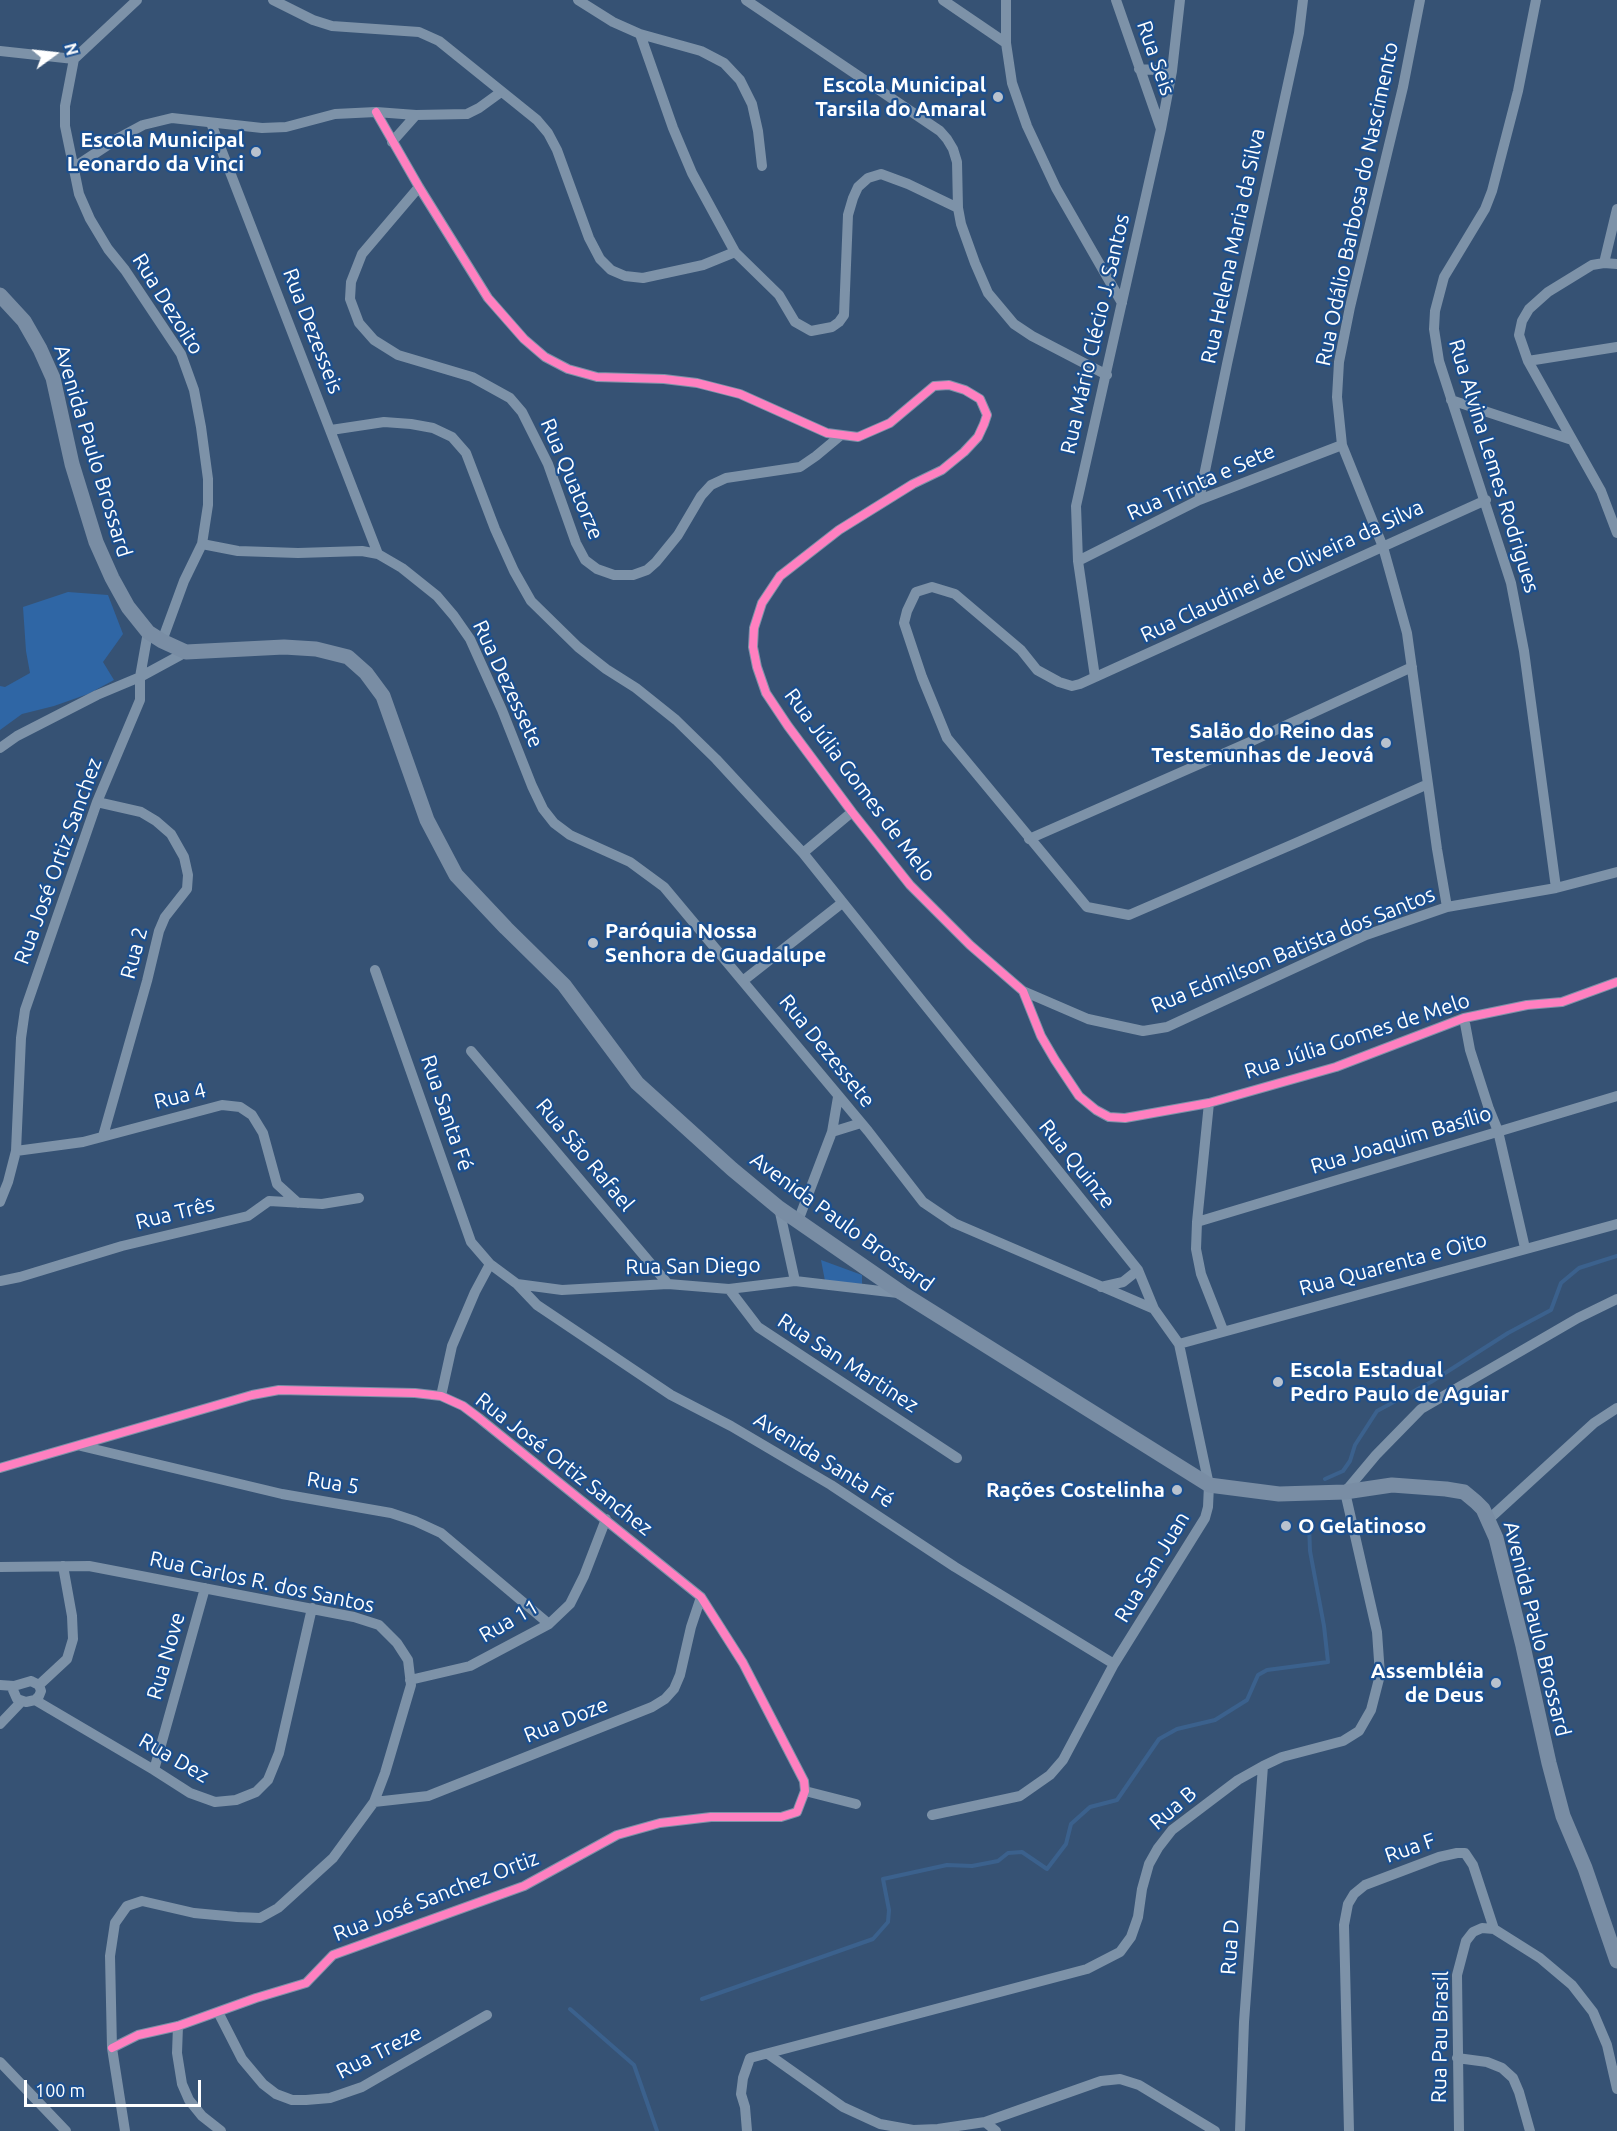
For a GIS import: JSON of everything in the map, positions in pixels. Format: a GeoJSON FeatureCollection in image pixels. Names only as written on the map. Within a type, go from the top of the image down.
{"type":"FeatureCollection","features":[{"type":"Feature","properties":{"kind":"main road","name":"Avenida Paulo Brossard"},"geometry":{"type":"LineString","coordinates":[[0,295],[24,321],[40,348],[52,378],[72,464],[96,543],[128,607],[148,632],[186,651],[284,647],[316,649],[348,657],[366,673],[383,696],[427,820],[456,875],[564,985],[637,1083],[779,1208],[902,1293],[1209,1485],[1279,1494],[1345,1492],[1392,1485],[1446,1489],[1464,1492],[1483,1509],[1496,1538],[1563,1816],[1585,1868],[1617,1961]]}},
{"type":"Feature","properties":{"kind":"street"},"geometry":{"type":"LineString","coordinates":[[0,51],[74,59],[137,0]]}},
{"type":"Feature","properties":{"kind":"street"},"geometry":{"type":"LineString","coordinates":[[273,0],[312,20],[332,26],[419,32],[438,41],[537,120],[558,150],[589,238],[600,260],[611,270],[625,276],[643,278],[703,264],[735,252]]}},
{"type":"Feature","properties":{"kind":"street"},"geometry":{"type":"LineString","coordinates":[[578,0],[614,22],[640,34],[701,51],[724,63],[740,80],[752,104],[762,166]]}},
{"type":"Feature","properties":{"kind":"street"},"geometry":{"type":"LineString","coordinates":[[746,0],[940,131],[953,149],[957,162],[958,208],[961,224],[988,293],[1014,324],[1032,336],[1107,375]]}},
{"type":"Feature","properties":{"kind":"street"},"geometry":{"type":"LineString","coordinates":[[943,0],[1006,43]]}},
{"type":"Feature","properties":{"kind":"street"},"geometry":{"type":"LineString","coordinates":[[1006,0],[1006,43],[1012,84],[1040,157],[1122,303]]}},
{"type":"Feature","properties":{"kind":"street","name":"Rua Seis"},"geometry":{"type":"LineString","coordinates":[[1116,0],[1161,129]]}},
{"type":"Feature","properties":{"kind":"street","name":"Rua Mário Clécio J. Santos"},"geometry":{"type":"LineString","coordinates":[[1095,677],[1078,561],[1076,506],[1161,129],[1172,71],[1180,0]]}},
{"type":"Feature","properties":{"kind":"street","name":"Rua Helena Maria da Silva"},"geometry":{"type":"LineString","coordinates":[[1199,500],[1299,33],[1303,0]]}},
{"type":"Feature","properties":{"kind":"street","name":"Rua Odálio Barbosa do Nascimento"},"geometry":{"type":"LineString","coordinates":[[1420,0],[1403,87],[1350,306],[1339,362],[1337,397],[1338,424],[1342,445],[1383,547],[1407,633],[1447,906]]}},
{"type":"Feature","properties":{"kind":"street","name":"Rua Alvina Lemes Rodrigues"},"geometry":{"type":"LineString","coordinates":[[1536,0],[1518,91],[1492,191],[1485,209],[1444,277],[1435,311],[1434,329],[1439,361],[1486,500],[1511,583],[1524,651],[1556,888]]}},
{"type":"Feature","properties":{"kind":"street"},"geometry":{"type":"LineString","coordinates":[[640,34],[688,164],[735,252],[779,295],[795,322],[811,331],[832,327],[844,315],[848,215],[858,187],[868,178],[881,174],[958,208]]}},
{"type":"Feature","properties":{"kind":"street","name":"Rua Dezoito"},"geometry":{"type":"LineString","coordinates":[[74,59],[64,106],[65,126],[79,194],[90,219],[108,249],[131,278],[181,354],[194,390],[208,479],[208,505],[202,544],[184,581],[162,641]]}},
{"type":"Feature","properties":{"kind":"street"},"geometry":{"type":"LineString","coordinates":[[1139,69],[1172,71]]}},
{"type":"Feature","properties":{"kind":"street"},"geometry":{"type":"LineString","coordinates":[[73,168],[143,125],[172,118],[262,128],[286,127],[335,114],[376,112],[416,115],[467,114],[501,92]]}},
{"type":"Feature","properties":{"kind":"street","name":"Rua Júlia Gomes de Melo"},"geometry":{"type":"LineString","coordinates":[[376,112],[419,188],[488,298],[524,339],[545,357],[568,369],[597,377],[664,379],[697,383],[740,394],[813,427],[840,436],[858,437],[890,423],[934,386],[941,384],[965,390],[980,399],[987,415],[978,437],[964,452],[942,470],[913,484],[831,536],[780,576],[762,603],[754,628],[753,647],[766,693],[852,812],[910,885],[970,945],[1023,991],[1041,1036],[1055,1060],[1079,1096],[1096,1110],[1109,1117],[1125,1118],[1209,1103],[1336,1067],[1464,1018],[1497,1010],[1562,1002],[1617,982]]}},
{"type":"Feature","properties":{"kind":"street"},"geometry":{"type":"LineString","coordinates":[[392,142],[416,115]]}},
{"type":"Feature","properties":{"kind":"street","name":"Rua Dezesseis"},"geometry":{"type":"LineString","coordinates":[[211,123],[378,554]]}},
{"type":"Feature","properties":{"kind":"street","name":"Rua Quatorze"},"geometry":{"type":"LineString","coordinates":[[419,188],[362,254],[351,282],[350,299],[359,323],[374,340],[398,356],[472,377],[510,398],[522,412],[548,464],[576,543],[585,560],[597,570],[614,575],[633,575],[647,570],[678,535],[701,496],[711,485],[726,478],[783,471],[800,466],[840,436]]}},
{"type":"Feature","properties":{"kind":"street"},"geometry":{"type":"LineString","coordinates":[[1604,263],[1617,209]]}},
{"type":"Feature","properties":{"kind":"street"},"geometry":{"type":"LineString","coordinates":[[1617,264],[1592,265],[1548,292],[1529,309],[1522,321],[1519,335],[1528,361],[1601,491],[1617,533]]}},
{"type":"Feature","properties":{"kind":"street"},"geometry":{"type":"LineString","coordinates":[[1528,361],[1617,347]]}},
{"type":"Feature","properties":{"kind":"street"},"geometry":{"type":"LineString","coordinates":[[1451,400],[1572,440]]}},
{"type":"Feature","properties":{"kind":"street","name":"Rua Quinze"},"geometry":{"type":"LineString","coordinates":[[331,430],[384,422],[402,423],[433,429],[452,437],[465,453],[514,571],[531,601],[578,647],[676,720],[716,759],[803,853],[1138,1270],[1154,1309],[1179,1344],[1209,1485]]}},
{"type":"Feature","properties":{"kind":"street","name":"Rua Trinta e Sete"},"geometry":{"type":"LineString","coordinates":[[1078,561],[1199,500],[1342,445]]}},
{"type":"Feature","properties":{"kind":"street","name":"Rua Claudinei de Oliveira da Silva"},"geometry":{"type":"LineString","coordinates":[[1428,784],[1129,915],[1087,907],[947,738],[907,637],[904,623],[916,592],[932,587],[955,594],[1021,650],[1037,670],[1072,686],[1486,500]]}},
{"type":"Feature","properties":{"kind":"street","name":"Rua Dezessete"},"geometry":{"type":"LineString","coordinates":[[202,544],[238,551],[298,553],[362,550],[378,554],[402,568],[437,596],[470,639],[502,710],[532,786],[543,809],[554,824],[570,835],[630,862],[664,887],[744,980],[923,1202],[954,1223],[1154,1309]]}},
{"type":"Feature","properties":{"kind":"street","name":"Rua José Ortiz Sanchez"},"geometry":{"type":"LineString","coordinates":[[0,1202],[16,1151],[21,1038],[25,1010],[97,802],[140,700],[140,677],[148,632]]}},
{"type":"Feature","properties":{"kind":"street"},"geometry":{"type":"LineString","coordinates":[[0,748],[16,736],[97,695],[140,677],[186,651]]}},
{"type":"Feature","properties":{"kind":"street"},"geometry":{"type":"LineString","coordinates":[[1029,838],[1252,741],[1412,667]]}},
{"type":"Feature","properties":{"kind":"street","name":"Rua 2"},"geometry":{"type":"LineString","coordinates":[[97,802],[141,812],[156,821],[171,834],[184,857],[188,875],[187,889],[165,917],[159,931],[104,1136]]}},
{"type":"Feature","properties":{"kind":"street"},"geometry":{"type":"LineString","coordinates":[[803,853],[852,812]]}},
{"type":"Feature","properties":{"kind":"street","name":"Rua Edmilson Batista dos Santos"},"geometry":{"type":"LineString","coordinates":[[1023,991],[1088,1019],[1143,1031],[1167,1027],[1366,936],[1447,906],[1556,888],[1617,872]]}},
{"type":"Feature","properties":{"kind":"street"},"geometry":{"type":"LineString","coordinates":[[744,980],[842,903]]}},
{"type":"Feature","properties":{"kind":"street","name":"Rua Santa Fé"},"geometry":{"type":"LineString","coordinates":[[375,970],[471,1242],[490,1264]]}},
{"type":"Feature","properties":{"kind":"street"},"geometry":{"type":"LineString","coordinates":[[1464,1018],[1470,1050],[1498,1131],[1525,1248]]}},
{"type":"Feature","properties":{"kind":"street","name":"Rua São Rafael"},"geometry":{"type":"LineString","coordinates":[[471,1051],[668,1284]]}},
{"type":"Feature","properties":{"kind":"street","name":"Rua Joaquim Basílio"},"geometry":{"type":"LineString","coordinates":[[1197,1222],[1617,1096]]}},
{"type":"Feature","properties":{"kind":"street"},"geometry":{"type":"LineString","coordinates":[[798,1221],[832,1132],[838,1097]]}},
{"type":"Feature","properties":{"kind":"street"},"geometry":{"type":"LineString","coordinates":[[1209,1103],[1196,1249],[1202,1274],[1223,1330]]}},
{"type":"Feature","properties":{"kind":"street","name":"Rua 4"},"geometry":{"type":"LineString","coordinates":[[16,1151],[84,1142],[222,1105],[240,1107],[252,1115],[263,1133],[277,1184],[298,1203]]}},
{"type":"Feature","properties":{"kind":"street"},"geometry":{"type":"LineString","coordinates":[[832,1132],[861,1123]]}},
{"type":"Feature","properties":{"kind":"street","name":"Rua Três"},"geometry":{"type":"LineString","coordinates":[[0,1281],[122,1246],[248,1216],[270,1201],[322,1204],[359,1198]]}},
{"type":"Feature","properties":{"kind":"street"},"geometry":{"type":"LineString","coordinates":[[779,1208],[795,1281]]}},
{"type":"Feature","properties":{"kind":"street","name":"Rua Quarenta e Oito"},"geometry":{"type":"LineString","coordinates":[[1179,1344],[1223,1330],[1617,1224]]}},
{"type":"Feature","properties":{"kind":"street"},"geometry":{"type":"LineString","coordinates":[[441,1396],[452,1346],[475,1292],[490,1264]]}},
{"type":"Feature","properties":{"kind":"street","name":"Rua San Diego"},"geometry":{"type":"LineString","coordinates":[[490,1264],[517,1284],[562,1290],[668,1284],[729,1289],[795,1281],[902,1293]]}},
{"type":"Feature","properties":{"kind":"street"},"geometry":{"type":"LineString","coordinates":[[1101,1287],[1123,1282],[1138,1270]]}},
{"type":"Feature","properties":{"kind":"street","name":"Avenida Santa Fé"},"geometry":{"type":"LineString","coordinates":[[517,1284],[537,1305],[671,1395],[731,1426],[831,1485],[956,1567],[1114,1664]]}},
{"type":"Feature","properties":{"kind":"street","name":"Rua San Martinez"},"geometry":{"type":"LineString","coordinates":[[729,1289],[758,1327],[957,1458]]}},
{"type":"Feature","properties":{"kind":"street"},"geometry":{"type":"LineString","coordinates":[[1345,1492],[1376,1455],[1421,1409],[1578,1318],[1617,1299]]}},
{"type":"Feature","properties":{"kind":"street","name":"Rua José Ortiz Sanchez"},"geometry":{"type":"LineString","coordinates":[[0,1468],[252,1395],[279,1390],[415,1393],[441,1396],[463,1406],[479,1418],[701,1597],[743,1663],[799,1769],[805,1791]]}},
{"type":"Feature","properties":{"kind":"street"},"geometry":{"type":"LineString","coordinates":[[1488,1520],[1594,1423],[1617,1408]]}},
{"type":"Feature","properties":{"kind":"street","name":"Rua 5"},"geometry":{"type":"LineString","coordinates":[[79,1446],[282,1494],[391,1513],[415,1521],[441,1533],[549,1624]]}},
{"type":"Feature","properties":{"kind":"street","name":"Rua San Juan"},"geometry":{"type":"LineString","coordinates":[[932,1815],[1020,1796],[1050,1775],[1063,1760],[1114,1664],[1205,1518],[1209,1485]]}},
{"type":"Feature","properties":{"kind":"street","name":"Rua B"},"geometry":{"type":"LineString","coordinates":[[747,2131],[745,2107],[741,2094],[743,2078],[750,2058],[1087,1969],[1120,1952],[1131,1937],[1138,1917],[1149,1864],[1172,1830],[1238,1780],[1263,1766],[1282,1757],[1343,1741],[1359,1731],[1371,1710],[1380,1675],[1377,1632],[1345,1492]]}},
{"type":"Feature","properties":{"kind":"street","name":"Rua 11"},"geometry":{"type":"LineString","coordinates":[[410,1680],[470,1666],[549,1624],[570,1604],[584,1576],[606,1519]]}},
{"type":"Feature","properties":{"kind":"street"},"geometry":{"type":"LineString","coordinates":[[39,1684],[67,1659],[73,1639],[72,1616],[63,1566]]}},
{"type":"Feature","properties":{"kind":"street","name":"Rua Carlos R. dos Santos"},"geometry":{"type":"LineString","coordinates":[[0,1567],[89,1566],[354,1617],[379,1625],[397,1643],[408,1660],[411,1686],[374,1802],[333,1858],[278,1908],[260,1918],[194,1913],[142,1901],[127,1906],[115,1923],[110,1956],[112,2048],[125,2131]]}},
{"type":"Feature","properties":{"kind":"street","name":"Rua Nove"},"geometry":{"type":"LineString","coordinates":[[154,1770],[205,1588]]}},
{"type":"Feature","properties":{"kind":"street","name":"Rua Doze"},"geometry":{"type":"LineString","coordinates":[[374,1802],[428,1796],[652,1707],[665,1699],[674,1689],[680,1675],[691,1627],[701,1597]]}},
{"type":"Feature","properties":{"kind":"street","name":"Rua Dez"},"geometry":{"type":"LineString","coordinates":[[35,1700],[190,1793],[215,1802],[236,1800],[256,1792],[268,1780],[279,1753],[312,1608]]}},
{"type":"Feature","properties":{"kind":"street"},"geometry":{"type":"LineString","coordinates":[[0,1685],[14,1686],[31,1681],[39,1684]]}},
{"type":"Feature","properties":{"kind":"street"},"geometry":{"type":"LineString","coordinates":[[0,1724],[21,1702],[35,1700],[41,1691],[39,1684]]}},
{"type":"Feature","properties":{"kind":"street"},"geometry":{"type":"LineString","coordinates":[[14,1686],[15,1696],[21,1702]]}},
{"type":"Feature","properties":{"kind":"street","name":"Rua D"},"geometry":{"type":"LineString","coordinates":[[1240,2131],[1244,2022],[1263,1766]]}},
{"type":"Feature","properties":{"kind":"street"},"geometry":{"type":"LineString","coordinates":[[805,1791],[856,1804]]}},
{"type":"Feature","properties":{"kind":"street","name":"Rua José Sanchez Ortiz"},"geometry":{"type":"LineString","coordinates":[[112,2048],[138,2035],[178,2026],[306,1983],[333,1955],[524,1886],[617,1835],[680,1820],[711,1817],[781,1817],[797,1812],[805,1791]]}},
{"type":"Feature","properties":{"kind":"street","name":"Rua F"},"geometry":{"type":"LineString","coordinates":[[1350,2131],[1344,1925],[1348,1904],[1354,1894],[1365,1885],[1425,1862],[1439,1857],[1465,1853],[1473,1865],[1494,1929]]}},
{"type":"Feature","properties":{"kind":"street","name":"Rua Pau Brasil"},"geometry":{"type":"LineString","coordinates":[[1459,2131],[1456,1975],[1466,1941],[1473,1932],[1482,1928],[1494,1929]]}},
{"type":"Feature","properties":{"kind":"street"},"geometry":{"type":"LineString","coordinates":[[1494,1929],[1540,1958],[1572,1985],[1593,2012],[1607,2045],[1617,2089]]}},
{"type":"Feature","properties":{"kind":"street","name":"Rua Treze"},"geometry":{"type":"LineString","coordinates":[[218,2012],[242,2060],[263,2084],[276,2094],[292,2100],[330,2098],[362,2087],[487,2015]]}},
{"type":"Feature","properties":{"kind":"street"},"geometry":{"type":"LineString","coordinates":[[178,2026],[177,2053],[189,2100],[202,2116],[221,2131]]}},
{"type":"Feature","properties":{"kind":"street"},"geometry":{"type":"LineString","coordinates":[[768,2054],[843,2107],[880,2124],[913,2130],[985,2122],[1101,2081],[1120,2079],[1139,2085],[1215,2131]]}},
{"type":"Feature","properties":{"kind":"street"},"geometry":{"type":"LineString","coordinates":[[1457,2058],[1487,2062],[1508,2073],[1520,2092],[1530,2131]]}},
{"type":"Feature","properties":{"kind":"street"},"geometry":{"type":"LineString","coordinates":[[0,2062],[66,2131]]}},
{"type":"Feature","properties":{"kind":"street"},"geometry":{"type":"LineString","coordinates":[[985,2122],[996,2131]]}},
{"type":"Feature","properties":{"kind":"shaded area"},"geometry":{"type":"Polygon","coordinates":[[[68,592],[108,595],[123,634],[103,662],[114,680],[88,694],[22,714],[0,730],[0,686],[5,687],[30,673],[23,607],[68,592]]]}},
{"type":"Feature","properties":{"kind":"shaded area"},"geometry":{"type":"Polygon","coordinates":[[[821,1260],[862,1275],[862,1284],[825,1281],[821,1260]]]}},
{"type":"Feature","properties":{"kind":"waterway"},"geometry":{"type":"LineString","coordinates":[[1325,1479],[1343,1471],[1350,1461],[1355,1445],[1377,1411],[1431,1382],[1508,1333],[1551,1310],[1561,1283],[1579,1268],[1617,1256]]}},
{"type":"Feature","properties":{"kind":"waterway"},"geometry":{"type":"LineString","coordinates":[[702,1999],[873,1939],[888,1922],[889,1910],[883,1879],[947,1865],[972,1866],[998,1861],[1008,1853],[1022,1852],[1047,1869],[1066,1844],[1071,1824],[1090,1807],[1117,1800],[1159,1739],[1177,1729],[1215,1720],[1247,1700],[1258,1675],[1267,1670],[1328,1662],[1324,1626],[1310,1551],[1309,1523]]}},
{"type":"Feature","properties":{"kind":"waterway"},"geometry":{"type":"LineString","coordinates":[[570,2009],[634,2065],[657,2131]]}},
{"type":"Feature","properties":{"kind":"cycle path"},"geometry":{"type":"LineString","coordinates":[[376,112],[419,187],[488,298],[524,339],[545,357],[568,369],[597,377],[664,379],[697,383],[740,394],[827,433],[858,437],[890,423],[934,386],[949,385],[965,390],[980,399],[987,415],[978,437],[964,452],[942,470],[913,484],[839,530],[780,576],[762,603],[754,628],[753,647],[766,693],[788,726],[910,885],[970,945],[1023,991],[1041,1036],[1055,1060],[1079,1096],[1096,1110],[1109,1117],[1125,1118],[1209,1103],[1336,1067],[1464,1018],[1527,1005],[1562,1002],[1617,982]]}},
{"type":"Feature","properties":{"kind":"cycle path"},"geometry":{"type":"LineString","coordinates":[[0,1468],[252,1395],[279,1390],[415,1393],[441,1396],[463,1406],[479,1418],[701,1597],[743,1663],[804,1781],[805,1791],[797,1812],[781,1817],[711,1817],[660,1823],[617,1835],[524,1886],[333,1955],[306,1983],[178,2026],[138,2035],[112,2048]]}},
{"type":"Feature","properties":{"kind":"place","name":"Escola Municipal Tarsila do Amaral"},"geometry":{"type":"Point","coordinates":[998,97]}},
{"type":"Feature","properties":{"kind":"place","name":"Escola Municipal Leonardo da Vinci"},"geometry":{"type":"Point","coordinates":[256,152]}},
{"type":"Feature","properties":{"kind":"place","name":"Salão do Reino das Testemunhas de Jeová"},"geometry":{"type":"Point","coordinates":[1386,743]}},
{"type":"Feature","properties":{"kind":"place","name":"Paróquia Nossa Senhora de Guadalupe"},"geometry":{"type":"Point","coordinates":[593,943]}},
{"type":"Feature","properties":{"kind":"place","name":"Escola Estadual Pedro Paulo de Aguiar"},"geometry":{"type":"Point","coordinates":[1278,1382]}},
{"type":"Feature","properties":{"kind":"place","name":"Rações Costelinha"},"geometry":{"type":"Point","coordinates":[1177,1490]}},
{"type":"Feature","properties":{"kind":"place","name":"O Gelatinoso"},"geometry":{"type":"Point","coordinates":[1286,1526]}},
{"type":"Feature","properties":{"kind":"place","name":"Assembléia de Deus"},"geometry":{"type":"Point","coordinates":[1496,1683]}}]}
